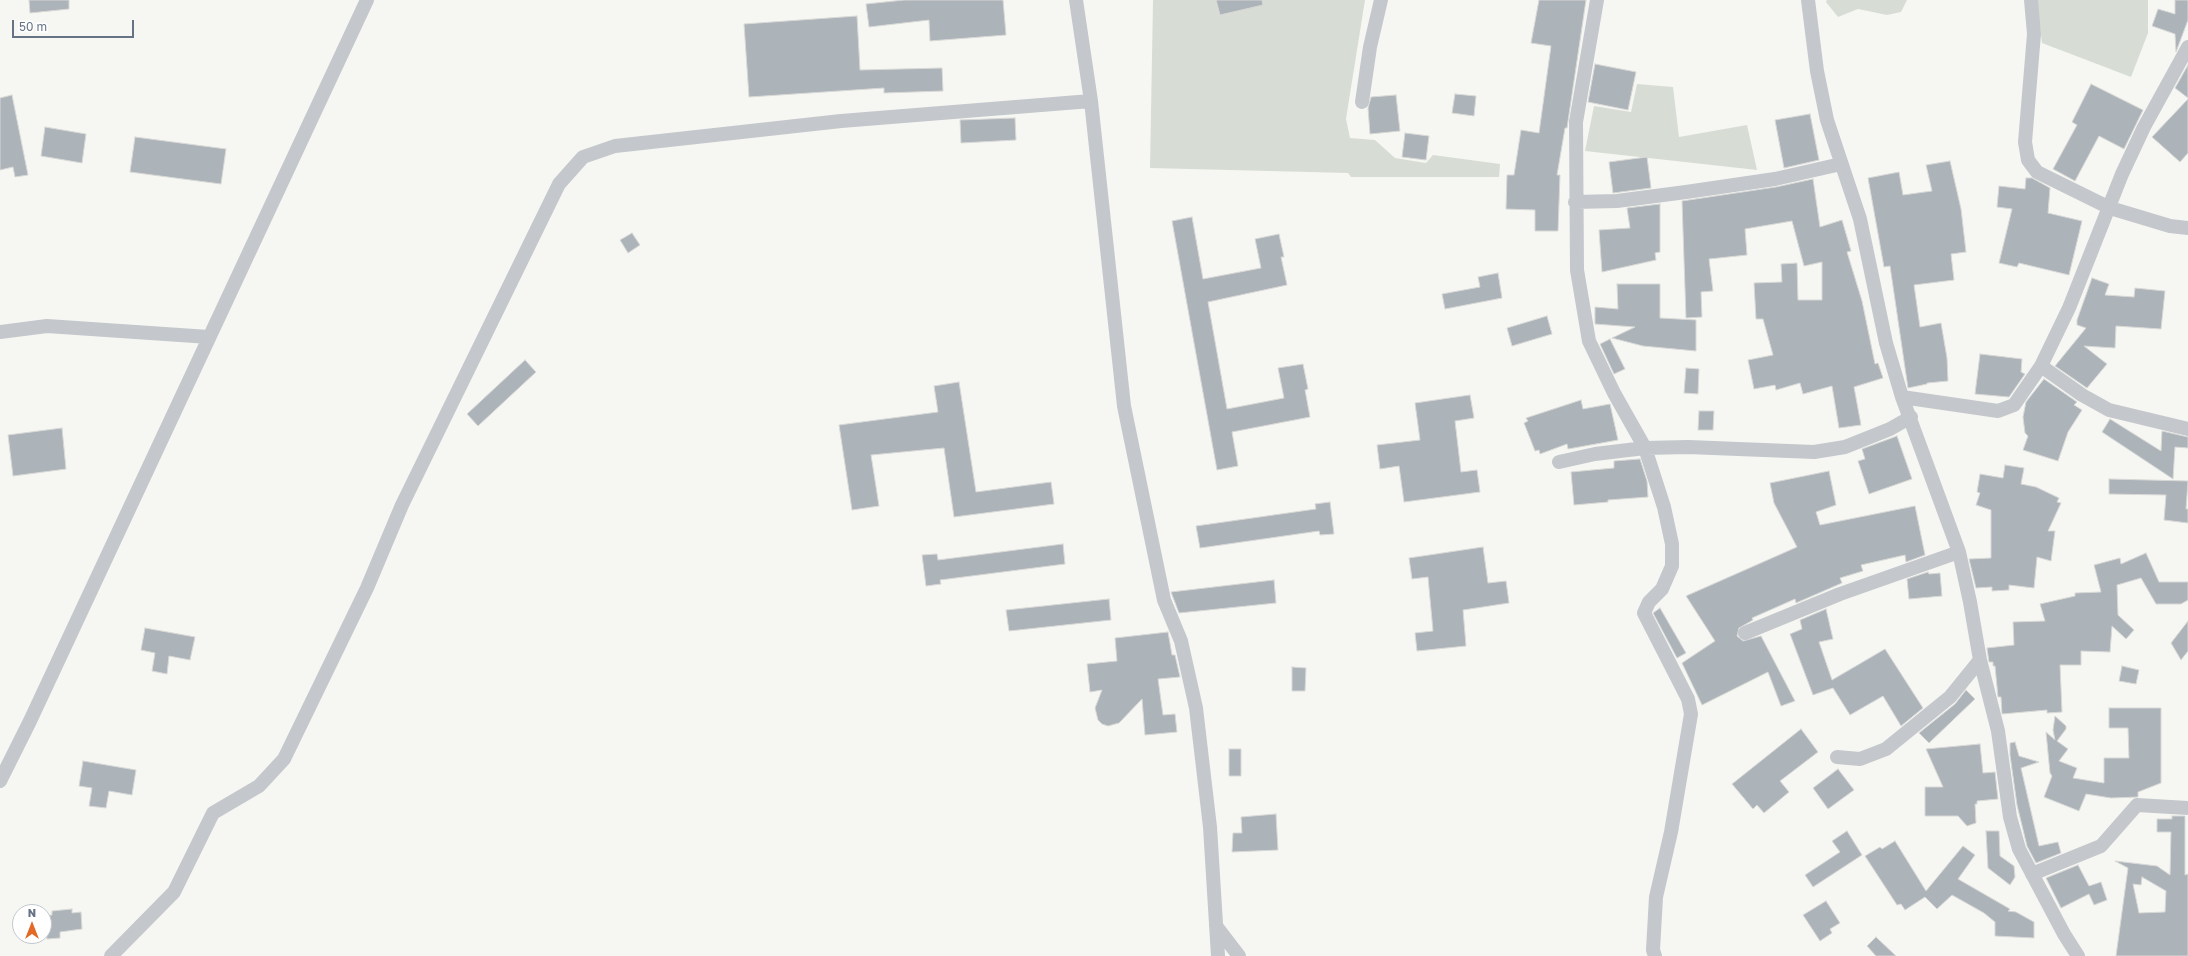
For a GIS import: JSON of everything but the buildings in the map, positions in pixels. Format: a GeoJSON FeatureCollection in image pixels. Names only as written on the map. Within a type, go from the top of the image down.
{"type":"FeatureCollection","features":[{"type":"Feature","properties":{"kind":"street"},"geometry":{"type":"LineString","coordinates":[[0,781],[33,714],[367,0]]}},
{"type":"Feature","properties":{"kind":"street"},"geometry":{"type":"LineString","coordinates":[[1076,0],[1091,101],[1124,406],[1164,600],[1181,641],[1196,708],[1210,827],[1218,956]]}},
{"type":"Feature","properties":{"kind":"street"},"geometry":{"type":"LineString","coordinates":[[1362,102],[1370,47],[1381,0]]}},
{"type":"Feature","properties":{"kind":"street"},"geometry":{"type":"LineString","coordinates":[[1597,0],[1576,122],[1575,202],[1577,270],[1589,341],[1614,394],[1645,448],[1664,508],[1672,544],[1672,566],[1662,589],[1649,602],[1644,613],[1688,699],[1691,714],[1671,832],[1656,897],[1653,950],[1655,956]]}},
{"type":"Feature","properties":{"kind":"street"},"geometry":{"type":"LineString","coordinates":[[1808,0],[1817,71],[1827,120],[1860,219],[1886,343],[1902,397],[1911,417],[1958,552],[1972,609],[1980,660],[1998,731],[2010,817],[2018,849],[2078,956]]}},
{"type":"Feature","properties":{"kind":"street"},"geometry":{"type":"LineString","coordinates":[[2031,0],[2034,34],[2025,142],[2028,160],[2037,172],[2110,208],[2170,226],[2188,228]]}},
{"type":"Feature","properties":{"kind":"street"},"geometry":{"type":"LineString","coordinates":[[1902,397],[1998,411],[2014,405],[2041,366],[2069,308],[2110,208],[2122,174],[2144,127],[2188,47]]}},
{"type":"Feature","properties":{"kind":"street"},"geometry":{"type":"LineString","coordinates":[[111,956],[174,892],[213,813],[259,786],[284,759],[367,588],[402,505],[559,184],[583,157],[615,146],[841,121],[1091,101]]}},
{"type":"Feature","properties":{"kind":"street"},"geometry":{"type":"LineString","coordinates":[[1575,202],[1617,201],[1686,192],[1775,179],[1841,164]]}},
{"type":"Feature","properties":{"kind":"street"},"geometry":{"type":"LineString","coordinates":[[0,332],[47,326],[209,337]]}},
{"type":"Feature","properties":{"kind":"street"},"geometry":{"type":"LineString","coordinates":[[2041,366],[2082,395],[2108,410],[2188,429]]}},
{"type":"Feature","properties":{"kind":"street"},"geometry":{"type":"LineString","coordinates":[[1559,462],[1595,454],[1645,448],[1688,447],[1814,452],[1845,447],[1890,429],[1911,417]]}},
{"type":"Feature","properties":{"kind":"street"},"geometry":{"type":"LineString","coordinates":[[1744,633],[1840,594],[1958,552]]}},
{"type":"Feature","properties":{"kind":"street"},"geometry":{"type":"LineString","coordinates":[[1837,757],[1860,759],[1886,749],[1950,697],[1980,660]]}},
{"type":"Feature","properties":{"kind":"street"},"geometry":{"type":"LineString","coordinates":[[2032,874],[2101,846],[2137,805],[2188,808]]}},
{"type":"Feature","properties":{"kind":"street"},"geometry":{"type":"LineString","coordinates":[[1216,926],[1239,956]]}},
{"type":"Feature","properties":{"kind":"shaded area"},"geometry":{"type":"Polygon","coordinates":[[[1153,0],[1365,0],[1346,119],[1350,138],[1375,140],[1395,158],[1426,163],[1433,155],[1500,164],[1499,177],[1351,177],[1348,173],[1150,168],[1153,0]]]}},
{"type":"Feature","properties":{"kind":"shaded area"},"geometry":{"type":"Polygon","coordinates":[[[1827,0],[1907,0],[1901,12],[1887,15],[1858,9],[1838,17],[1826,2],[1827,0]]]}},
{"type":"Feature","properties":{"kind":"shaded area"},"geometry":{"type":"Polygon","coordinates":[[[2037,0],[2148,0],[2148,33],[2131,77],[2042,43],[2037,0]]]}},
{"type":"Feature","properties":{"kind":"shaded area"},"geometry":{"type":"Polygon","coordinates":[[[1637,84],[1673,87],[1679,137],[1747,125],[1757,170],[1585,151],[1594,106],[1631,112],[1637,84]]]}}]}
